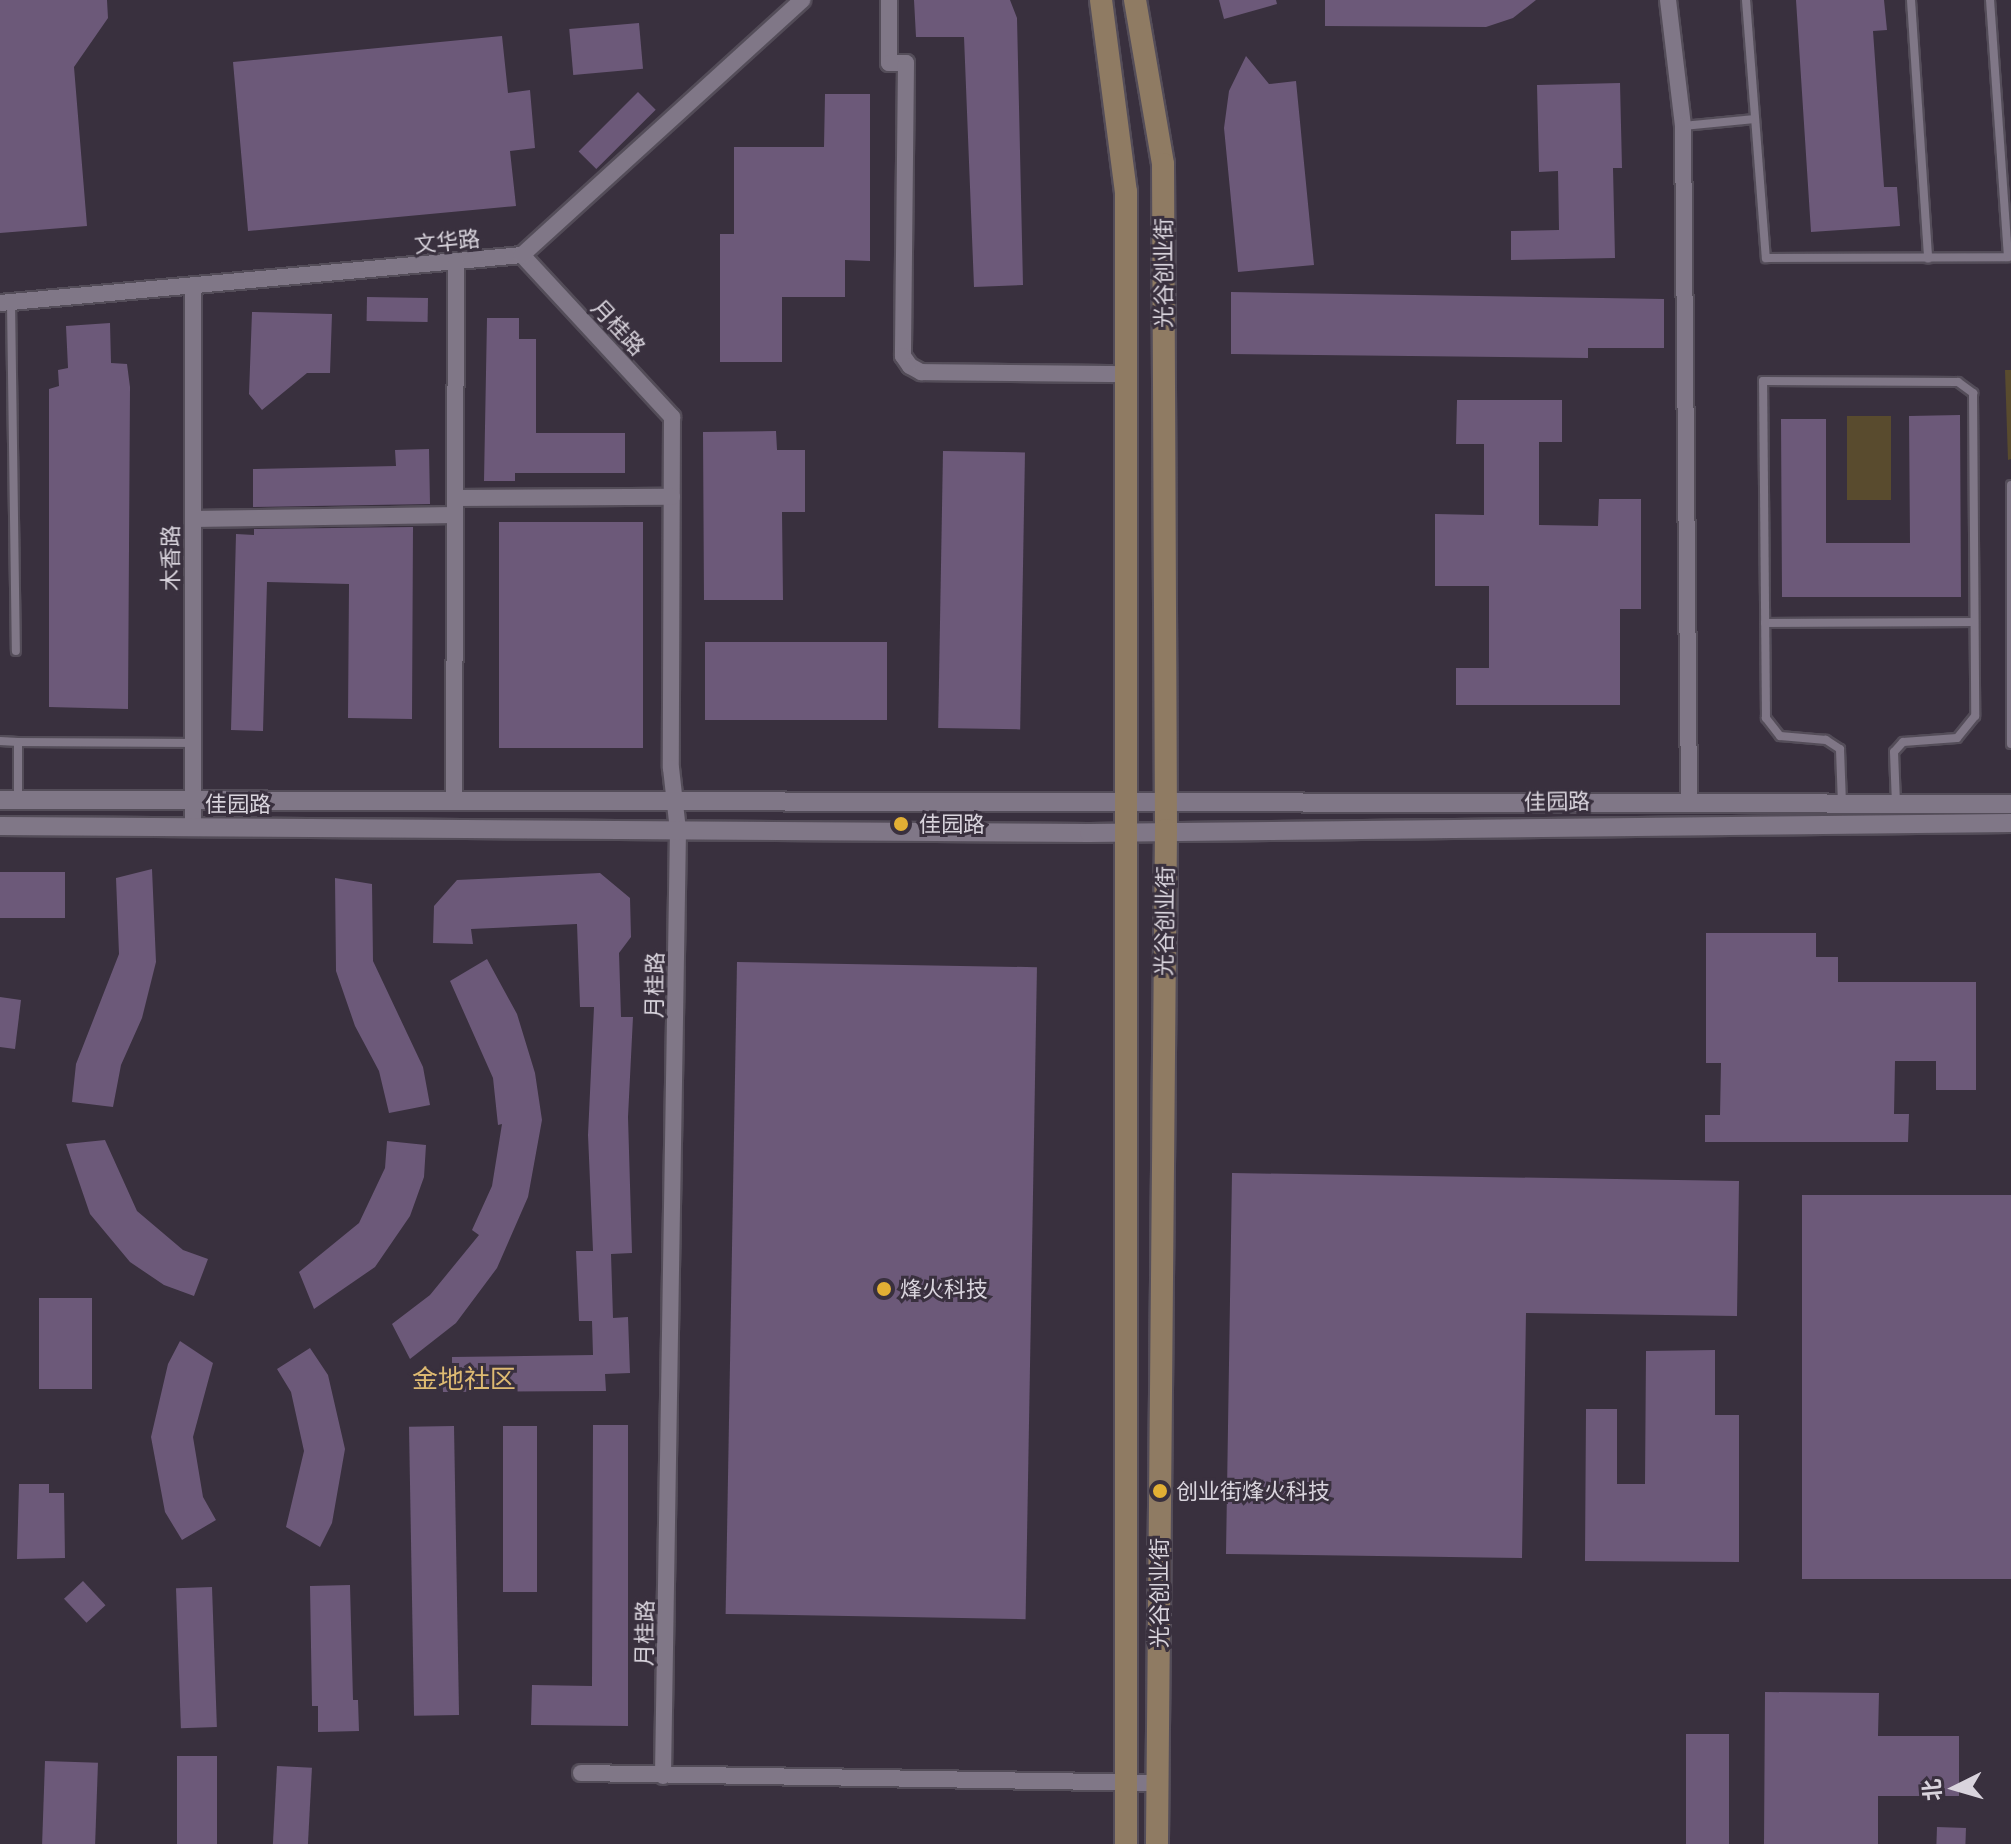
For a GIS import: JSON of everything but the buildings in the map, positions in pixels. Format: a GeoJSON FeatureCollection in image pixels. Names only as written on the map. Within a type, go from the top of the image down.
{"type":"FeatureCollection","features":[{"type":"Feature","properties":{"kind":"main road","name":"光谷创业街"},"geometry":{"type":"LineString","coordinates":[[1101,0],[1126,192],[1122,801],[1126,1844]]}},
{"type":"Feature","properties":{"kind":"main road","name":"光谷创业街"},"geometry":{"type":"LineString","coordinates":[[1135,0],[1163,164],[1163,801],[1166,830],[1157,1844]]}},
{"type":"Feature","properties":{"kind":"street"},"geometry":{"type":"LineString","coordinates":[[522,255],[802,0]]}},
{"type":"Feature","properties":{"kind":"street"},"geometry":{"type":"LineString","coordinates":[[889,0],[889,63],[906,63],[903,356],[921,372],[1125,374]]}},
{"type":"Feature","properties":{"kind":"street"},"geometry":{"type":"LineString","coordinates":[[1668,0],[1683,126],[1689,804]]}},
{"type":"Feature","properties":{"kind":"street","name":"文华路"},"geometry":{"type":"LineString","coordinates":[[5,303],[193,289],[522,255]]}},
{"type":"Feature","properties":{"kind":"street","name":"月桂路"},"geometry":{"type":"LineString","coordinates":[[522,255],[672,417],[671,768],[678,803],[678,830],[663,1776]]}},
{"type":"Feature","properties":{"kind":"street"},"geometry":{"type":"LineString","coordinates":[[454,802],[456,262]]}},
{"type":"Feature","properties":{"kind":"street","name":"木香路"},"geometry":{"type":"LineString","coordinates":[[193,289],[193,827]]}},
{"type":"Feature","properties":{"kind":"street"},"geometry":{"type":"LineString","coordinates":[[193,519],[672,497]]}},
{"type":"Feature","properties":{"kind":"street","name":"佳园路"},"geometry":{"type":"LineString","coordinates":[[9,800],[2011,804]]}},
{"type":"Feature","properties":{"kind":"street","name":"佳园路"},"geometry":{"type":"LineString","coordinates":[[0,826],[1122,832],[2011,823]]}},
{"type":"Feature","properties":{"kind":"street"},"geometry":{"type":"LineString","coordinates":[[581,1773],[1125,1780],[1157,1783]]}},
{"type":"Feature","properties":{"kind":"lane"},"geometry":{"type":"LineString","coordinates":[[1746,0],[1766,258],[2008,257],[1990,0]]}},
{"type":"Feature","properties":{"kind":"lane"},"geometry":{"type":"LineString","coordinates":[[1911,0],[1928,258]]}},
{"type":"Feature","properties":{"kind":"lane"},"geometry":{"type":"LineString","coordinates":[[1683,126],[1755,119]]}},
{"type":"Feature","properties":{"kind":"lane"},"geometry":{"type":"LineString","coordinates":[[5,303],[16,651]]}},
{"type":"Feature","properties":{"kind":"lane"},"geometry":{"type":"LineString","coordinates":[[1842,804],[1840,749],[1826,740],[1780,736],[1766,718],[1763,381],[1958,382],[1973,393],[1975,716],[1957,738],[1903,742],[1894,752],[1896,804]]}},
{"type":"Feature","properties":{"kind":"lane"},"geometry":{"type":"LineString","coordinates":[[2011,485],[2011,744]]}},
{"type":"Feature","properties":{"kind":"lane"},"geometry":{"type":"LineString","coordinates":[[1765,623],[1973,622]]}},
{"type":"Feature","properties":{"kind":"lane"},"geometry":{"type":"LineString","coordinates":[[0,741],[192,743]]}},
{"type":"Feature","properties":{"kind":"lane"},"geometry":{"type":"LineString","coordinates":[[9,800],[18,742]]}},
{"type":"Feature","properties":{"kind":"shaded area"},"geometry":{"type":"Polygon","coordinates":[[[2005,370],[2011,370],[2011,459],[2008,460],[2005,370]]]}},
{"type":"Feature","properties":{"kind":"shaded area"},"geometry":{"type":"Polygon","coordinates":[[[1847,416],[1891,416],[1891,500],[1847,500],[1847,416]]]}},
{"type":"Feature","properties":{"kind":"place","name":"佳园路"},"geometry":{"type":"Point","coordinates":[901,824]}},
{"type":"Feature","properties":{"kind":"place","name":"烽火科技"},"geometry":{"type":"Point","coordinates":[884,1289]}},
{"type":"Feature","properties":{"kind":"place","name":"创业街烽火科技"},"geometry":{"type":"Point","coordinates":[1160,1491]}},
{"type":"Feature","properties":{"kind":"district","name":"金地社区"},"geometry":{"type":"Point","coordinates":[464,1379]}}]}
